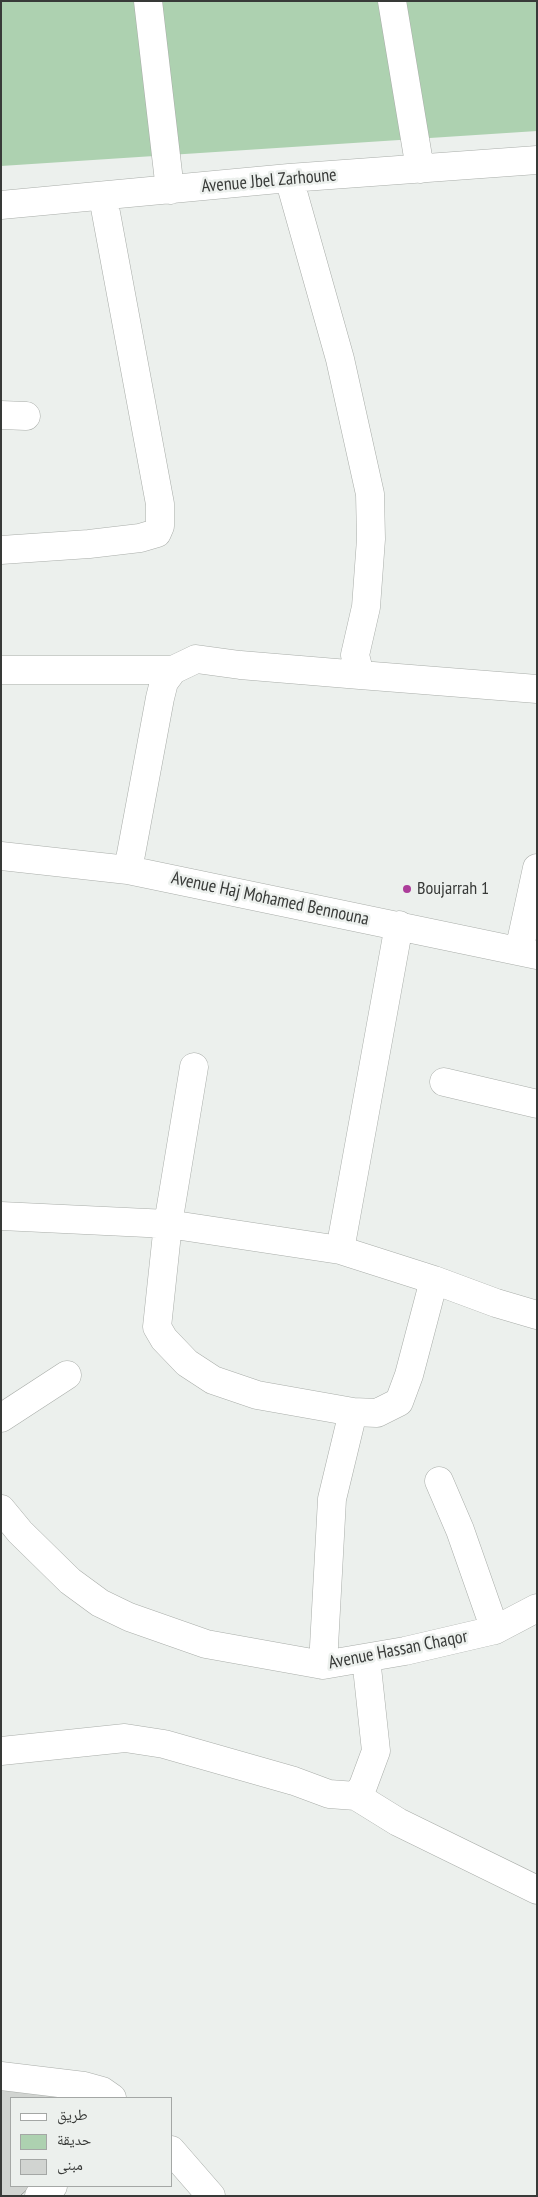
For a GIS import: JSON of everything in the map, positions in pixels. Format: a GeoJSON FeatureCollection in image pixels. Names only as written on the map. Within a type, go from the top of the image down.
{"type":"FeatureCollection","features":[{"type":"Feature","properties":{"kind":"street"},"geometry":{"type":"LineString","coordinates":[[148,1],[170,190]]}},
{"type":"Feature","properties":{"kind":"street"},"geometry":{"type":"LineString","coordinates":[[392,1],[420,169]]}},
{"type":"Feature","properties":{"kind":"street","name":"Avenue Jbel Zarhoune"},"geometry":{"type":"LineString","coordinates":[[1,205],[103,197],[288,178],[420,169],[536,164]]}},
{"type":"Feature","properties":{"kind":"street"},"geometry":{"type":"LineString","coordinates":[[288,178],[340,359],[370,494],[371,539],[366,607],[354,655],[360,675]]}},
{"type":"Feature","properties":{"kind":"street"},"geometry":{"type":"LineString","coordinates":[[1,550],[89,544],[140,538],[157,533],[160,526],[160,504],[103,197]]}},
{"type":"Feature","properties":{"kind":"street"},"geometry":{"type":"LineString","coordinates":[[1,670],[173,670],[196,659],[240,665],[537,689]]}},
{"type":"Feature","properties":{"kind":"street"},"geometry":{"type":"LineString","coordinates":[[128,870],[160,698],[164,682],[173,670]]}},
{"type":"Feature","properties":{"kind":"street","name":"Avenue Haj Mohamed Bennouna"},"geometry":{"type":"LineString","coordinates":[[1,856],[128,870],[528,953]]}},
{"type":"Feature","properties":{"kind":"street"},"geometry":{"type":"LineString","coordinates":[[528,953],[537,868]]}},
{"type":"Feature","properties":{"kind":"street"},"geometry":{"type":"LineString","coordinates":[[340,1250],[399,925]]}},
{"type":"Feature","properties":{"kind":"street"},"geometry":{"type":"LineString","coordinates":[[194,1066],[168,1224],[157,1327],[172,1349],[199,1372],[235,1388],[257,1395],[353,1412],[376,1414],[399,1402],[409,1375],[434,1280]]}},
{"type":"Feature","properties":{"kind":"street"},"geometry":{"type":"LineString","coordinates":[[444,1082],[537,1104]]}},
{"type":"Feature","properties":{"kind":"street"},"geometry":{"type":"LineString","coordinates":[[1,1216],[168,1224],[340,1250],[537,1315]]}},
{"type":"Feature","properties":{"kind":"street"},"geometry":{"type":"LineString","coordinates":[[1,1418],[67,1375]]}},
{"type":"Feature","properties":{"kind":"street"},"geometry":{"type":"LineString","coordinates":[[323,1665],[332,1499],[353,1412]]}},
{"type":"Feature","properties":{"kind":"street"},"geometry":{"type":"LineString","coordinates":[[439,1481],[460,1530],[494,1630]]}},
{"type":"Feature","properties":{"kind":"street","name":"Avenue Hassan Chaqor"},"geometry":{"type":"LineString","coordinates":[[1,1509],[20,1532],[70,1582],[100,1603],[122,1614],[206,1644],[323,1665],[366,1658],[494,1630],[537,1608]]}},
{"type":"Feature","properties":{"kind":"street"},"geometry":{"type":"LineString","coordinates":[[356,1796],[363,1786],[376,1751],[366,1658]]}},
{"type":"Feature","properties":{"kind":"street"},"geometry":{"type":"LineString","coordinates":[[1,1751],[125,1738],[164,1744],[294,1781],[329,1794],[356,1796],[398,1822],[537,1890]]}},
{"type":"Feature","properties":{"kind":"street"},"geometry":{"type":"LineString","coordinates":[[1,2076],[84,2086],[102,2091],[111,2097]]}},
{"type":"Feature","properties":{"kind":"street"},"geometry":{"type":"LineString","coordinates":[[172,2151],[211,2196]]}},
{"type":"Feature","properties":{"kind":"street"},"geometry":{"type":"LineString","coordinates":[[39,2196],[52,2187]]}},
{"type":"Feature","properties":{"kind":"green space"},"geometry":{"type":"Polygon","coordinates":[[[1,1],[537,1],[537,131],[1,166],[1,1]]]}},
{"type":"Feature","properties":{"kind":"building"},"geometry":{"type":"Polygon","coordinates":[[[1,2089],[85,2097],[10,2097],[10,2187],[30,2187],[20,2196],[1,2196],[1,2089]]]}},
{"type":"Feature","properties":{"kind":"place","name":"Boujarrah 1"},"geometry":{"type":"Point","coordinates":[407,889]}}]}
